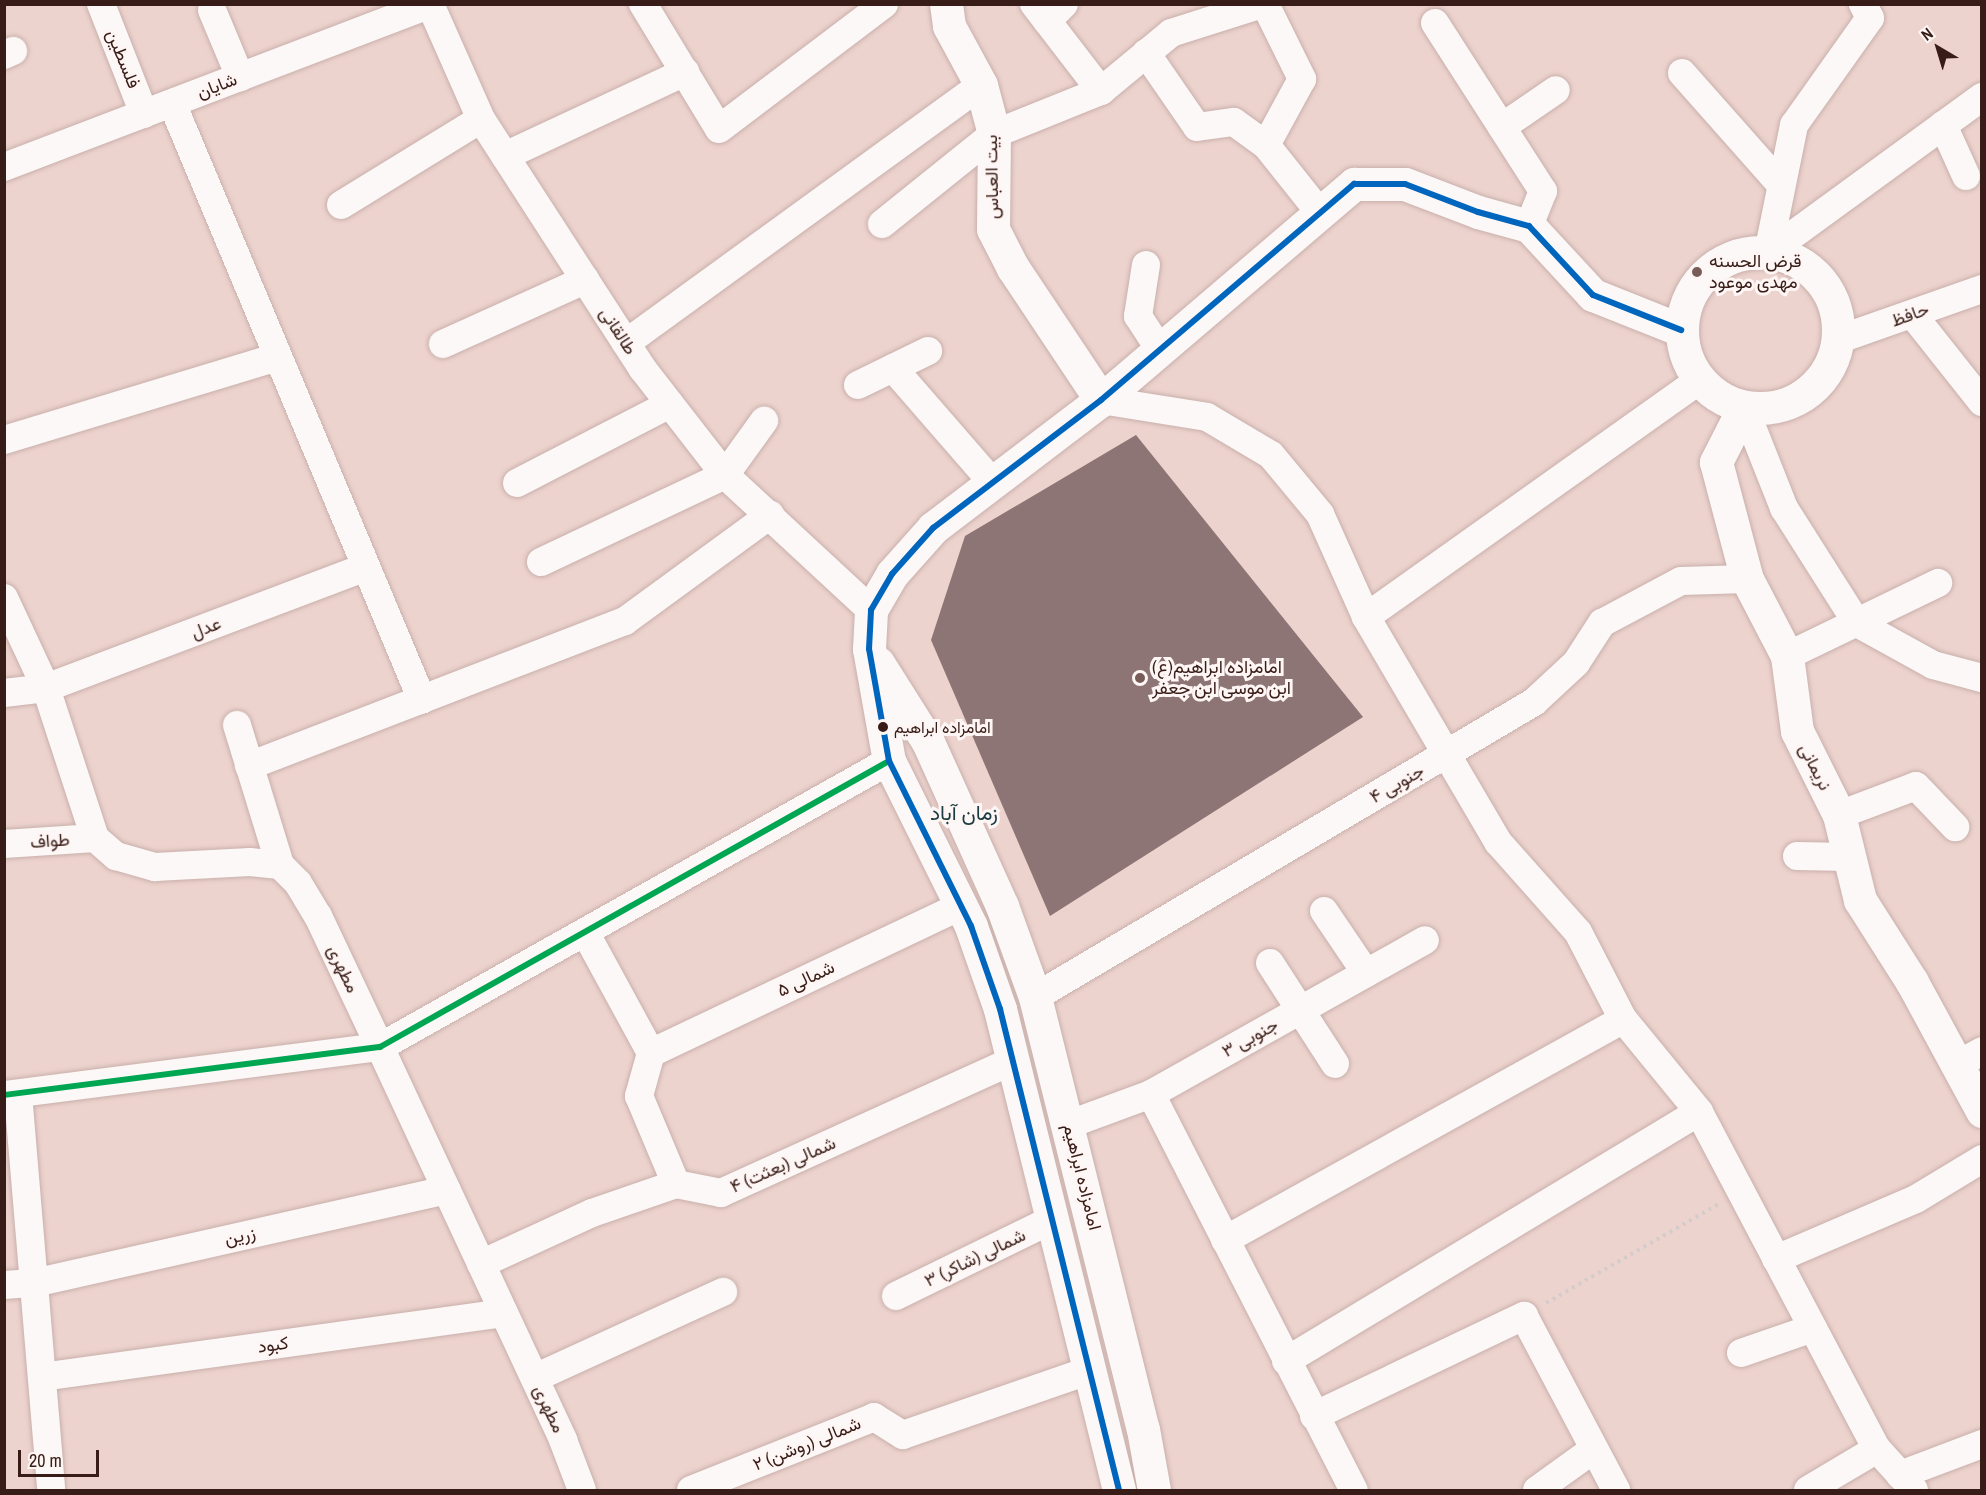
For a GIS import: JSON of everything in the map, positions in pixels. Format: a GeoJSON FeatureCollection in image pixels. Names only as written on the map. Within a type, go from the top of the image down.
{"type":"FeatureCollection","features":[{"type":"Feature","properties":{"kind":"street","name":"فلسطین"},"geometry":{"type":"LineString","coordinates":[[101,4],[144,114]]}},
{"type":"Feature","properties":{"kind":"street","name":"شایان"},"geometry":{"type":"LineString","coordinates":[[4,167],[430,4]]}},
{"type":"Feature","properties":{"kind":"street","name":"طالقانی"},"geometry":{"type":"LineString","coordinates":[[430,4],[481,119],[626,343],[670,404],[725,475],[871,610]]}},
{"type":"Feature","properties":{"kind":"street"},"geometry":{"type":"LineString","coordinates":[[643,4],[719,129],[884,4]]}},
{"type":"Feature","properties":{"kind":"street","name":"بیت العباس"},"geometry":{"type":"LineString","coordinates":[[946,4],[949,26],[981,85],[994,134],[993,230],[1013,268],[1101,400]]}},
{"type":"Feature","properties":{"kind":"street"},"geometry":{"type":"LineString","coordinates":[[882,224],[994,134],[1101,91],[1171,33],[1263,4],[1302,79],[1266,145]]}},
{"type":"Feature","properties":{"kind":"street"},"geometry":{"type":"LineString","coordinates":[[1768,253],[1794,124],[1870,18],[1863,4]]}},
{"type":"Feature","properties":{"kind":"street"},"geometry":{"type":"LineString","coordinates":[[212,10],[240,77]]}},
{"type":"Feature","properties":{"kind":"street"},"geometry":{"type":"LineString","coordinates":[[1048,10],[1101,91]]}},
{"type":"Feature","properties":{"kind":"street"},"geometry":{"type":"LineString","coordinates":[[1435,23],[1544,191],[1529,226]]}},
{"type":"Feature","properties":{"kind":"street"},"geometry":{"type":"LineString","coordinates":[[1146,53],[1197,127],[1234,122],[1266,145],[1320,213]]}},
{"type":"Feature","properties":{"kind":"street"},"geometry":{"type":"LineString","coordinates":[[505,156],[685,72]]}},
{"type":"Feature","properties":{"kind":"street"},"geometry":{"type":"LineString","coordinates":[[1682,73],[1781,185]]}},
{"type":"Feature","properties":{"kind":"street"},"geometry":{"type":"LineString","coordinates":[[626,343],[981,85]]}},
{"type":"Feature","properties":{"kind":"street"},"geometry":{"type":"LineString","coordinates":[[1502,127],[1556,90]]}},
{"type":"Feature","properties":{"kind":"street"},"geometry":{"type":"LineString","coordinates":[[1768,253],[1982,97]]}},
{"type":"Feature","properties":{"kind":"street"},"geometry":{"type":"LineString","coordinates":[[172,103],[422,700]]}},
{"type":"Feature","properties":{"kind":"street"},"geometry":{"type":"LineString","coordinates":[[340,205],[481,119]]}},
{"type":"Feature","properties":{"kind":"street"},"geometry":{"type":"LineString","coordinates":[[1943,125],[1966,176]]}},
{"type":"Feature","properties":{"kind":"street"},"geometry":{"type":"LineString","coordinates":[[1119,1491],[1000,1009],[960,906],[889,761],[869,649],[871,610],[892,574],[933,528],[1101,400],[1354,184],[1405,184],[1478,212],[1529,226],[1593,295],[1681,330]]}},
{"type":"Feature","properties":{"kind":"street"},"geometry":{"type":"LineString","coordinates":[[1768,253],[1792,259],[1813,273],[1828,292],[1836,315],[1837,340],[1830,364],[1816,384],[1797,399],[1771,408],[1744,407],[1719,398],[1699,380],[1686,357],[1681,330],[1686,304],[1700,280],[1720,263],[1743,254],[1768,253]]}},
{"type":"Feature","properties":{"kind":"street"},"geometry":{"type":"LineString","coordinates":[[1146,265],[1138,316],[1160,350]]}},
{"type":"Feature","properties":{"kind":"street"},"geometry":{"type":"LineString","coordinates":[[443,344],[585,280]]}},
{"type":"Feature","properties":{"kind":"street","name":"حافظ"},"geometry":{"type":"LineString","coordinates":[[1837,340],[1982,289]]}},
{"type":"Feature","properties":{"kind":"street"},"geometry":{"type":"LineString","coordinates":[[1913,315],[1982,402]]}},
{"type":"Feature","properties":{"kind":"street"},"geometry":{"type":"LineString","coordinates":[[858,385],[928,351]]}},
{"type":"Feature","properties":{"kind":"street"},"geometry":{"type":"LineString","coordinates":[[4,440],[278,357]]}},
{"type":"Feature","properties":{"kind":"street"},"geometry":{"type":"LineString","coordinates":[[893,368],[993,483]]}},
{"type":"Feature","properties":{"kind":"street"},"geometry":{"type":"LineString","coordinates":[[1366,617],[1699,380]]}},
{"type":"Feature","properties":{"kind":"street"},"geometry":{"type":"LineString","coordinates":[[1101,400],[1207,417],[1270,455],[1320,514],[1366,617],[1498,842],[1578,932],[1623,1019],[1699,1112],[1877,1449],[1907,1483],[1982,1444]]}},
{"type":"Feature","properties":{"kind":"street"},"geometry":{"type":"LineString","coordinates":[[517,483],[670,404]]}},
{"type":"Feature","properties":{"kind":"street"},"geometry":{"type":"LineString","coordinates":[[1744,407],[1784,508],[1857,623],[1933,665],[1982,678]]}},
{"type":"Feature","properties":{"kind":"street","name":"نریمانی"},"geometry":{"type":"LineString","coordinates":[[1744,407],[1716,462],[1747,579],[1787,656],[1797,732],[1839,815],[1860,900],[1912,982],[1969,1058],[1982,1111]]}},
{"type":"Feature","properties":{"kind":"street"},"geometry":{"type":"LineString","coordinates":[[541,562],[725,475],[764,421]]}},
{"type":"Feature","properties":{"kind":"street"},"geometry":{"type":"LineString","coordinates":[[249,766],[625,621],[770,515]]}},
{"type":"Feature","properties":{"kind":"street","name":"عدل"},"geometry":{"type":"LineString","coordinates":[[4,693],[46,688],[366,567]]}},
{"type":"Feature","properties":{"kind":"street","name":"۴ جنوبی"},"geometry":{"type":"LineString","coordinates":[[1035,997],[1534,702],[1576,663],[1602,623],[1681,581],[1747,579]]}},
{"type":"Feature","properties":{"kind":"street"},"geometry":{"type":"LineString","coordinates":[[1787,656],[1938,583]]}},
{"type":"Feature","properties":{"kind":"street"},"geometry":{"type":"LineString","coordinates":[[4,598],[46,688],[95,838],[116,856],[155,867],[250,862],[280,864],[237,725]]}},
{"type":"Feature","properties":{"kind":"street","name":"امامزاده ابراهیم"},"geometry":{"type":"LineString","coordinates":[[869,649],[928,742],[1002,906],[1035,997],[1070,1124],[1143,1429],[1154,1491]]}},
{"type":"Feature","properties":{"kind":"street"},"geometry":{"type":"LineString","coordinates":[[51,1491],[34,1283],[11,1095],[380,1047],[889,761]]}},
{"type":"Feature","properties":{"kind":"street"},"geometry":{"type":"LineString","coordinates":[[1839,815],[1916,786],[1955,827]]}},
{"type":"Feature","properties":{"kind":"street","name":"طواف"},"geometry":{"type":"LineString","coordinates":[[4,844],[95,838]]}},
{"type":"Feature","properties":{"kind":"street"},"geometry":{"type":"LineString","coordinates":[[1797,856],[1849,857]]}},
{"type":"Feature","properties":{"kind":"street","name":"مطهری"},"geometry":{"type":"LineString","coordinates":[[280,864],[298,883],[318,916],[535,1378],[582,1491]]}},
{"type":"Feature","properties":{"kind":"street","name":"۵ شمالی"},"geometry":{"type":"LineString","coordinates":[[651,1053],[960,906]]}},
{"type":"Feature","properties":{"kind":"street"},"geometry":{"type":"LineString","coordinates":[[1324,911],[1366,973]]}},
{"type":"Feature","properties":{"kind":"street"},"geometry":{"type":"LineString","coordinates":[[481,1264],[592,1213],[676,1184],[639,1096],[651,1053],[585,932]]}},
{"type":"Feature","properties":{"kind":"street","name":"۳ جنوبی"},"geometry":{"type":"LineString","coordinates":[[1070,1124],[1150,1094],[1425,940]]}},
{"type":"Feature","properties":{"kind":"street"},"geometry":{"type":"LineString","coordinates":[[1270,963],[1335,1065]]}},
{"type":"Feature","properties":{"kind":"street"},"geometry":{"type":"LineString","coordinates":[[1225,1240],[1623,1019]]}},
{"type":"Feature","properties":{"kind":"street","name":"۴ شمالی (بعثت)"},"geometry":{"type":"LineString","coordinates":[[676,1184],[721,1193],[1014,1060]]}},
{"type":"Feature","properties":{"kind":"street"},"geometry":{"type":"LineString","coordinates":[[1150,1094],[1354,1491]]}},
{"type":"Feature","properties":{"kind":"street"},"geometry":{"type":"LineString","coordinates":[[1286,1361],[1699,1112]]}},
{"type":"Feature","properties":{"kind":"street"},"geometry":{"type":"LineString","coordinates":[[1776,1259],[1916,1199],[1982,1159]]}},
{"type":"Feature","properties":{"kind":"street","name":"زرین"},"geometry":{"type":"LineString","coordinates":[[4,1285],[34,1283],[447,1190]]}},
{"type":"Feature","properties":{"kind":"street","name":"۳ شمالی (شاکر)"},"geometry":{"type":"LineString","coordinates":[[896,1296],[1053,1219]]}},
{"type":"Feature","properties":{"kind":"street"},"geometry":{"type":"LineString","coordinates":[[535,1378],[723,1292]]}},
{"type":"Feature","properties":{"kind":"street","name":"کبود"},"geometry":{"type":"LineString","coordinates":[[42,1377],[504,1312]]}},
{"type":"Feature","properties":{"kind":"street"},"geometry":{"type":"LineString","coordinates":[[1314,1416],[1524,1316],[1616,1491]]}},
{"type":"Feature","properties":{"kind":"street"},"geometry":{"type":"LineString","coordinates":[[1741,1353],[1813,1328]]}},
{"type":"Feature","properties":{"kind":"street","name":"۲ شمالی (روشن)"},"geometry":{"type":"LineString","coordinates":[[691,1491],[874,1417],[903,1435],[1091,1371]]}},
{"type":"Feature","properties":{"kind":"street"},"geometry":{"type":"LineString","coordinates":[[1537,1491],[1594,1449]]}},
{"type":"Feature","properties":{"kind":"street"},"geometry":{"type":"LineString","coordinates":[[1808,1491],[1877,1449]]}},
{"type":"Feature","properties":{"kind":"path"},"geometry":{"type":"LineString","coordinates":[[1524,1316],[1740,1191]]}},
{"type":"Feature","properties":{"kind":"building","name":"(ع)امامزاده ابراهیم ابن موسی ابن جعفر"},"geometry":{"type":"Polygon","coordinates":[[[1136,435],[1363,717],[1050,916],[931,640],[965,536],[1136,435]]]}},
{"type":"Feature","properties":{"kind":"transit line"},"geometry":{"type":"LineString","coordinates":[[1119,1490],[1000,1009],[971,926],[889,761],[869,649],[871,610],[892,574],[933,528],[1101,400],[1354,184],[1405,184],[1478,212],[1529,226],[1593,295],[1681,330]]}},
{"type":"Feature","properties":{"kind":"transit line"},"geometry":{"type":"LineString","coordinates":[[4,1095],[380,1047],[889,761]]}},
{"type":"Feature","properties":{"kind":"place","name":"قرض الحسنه مهدی موعود"},"geometry":{"type":"Point","coordinates":[1697,272]}},
{"type":"Feature","properties":{"kind":"place","name":"(ع)امامزاده ابراهیم ابن موسی ابن جعفر"},"geometry":{"type":"Point","coordinates":[1140,678]}},
{"type":"Feature","properties":{"kind":"place","name":"امامزاده ابراهیم"},"geometry":{"type":"Point","coordinates":[883,727]}},
{"type":"Feature","properties":{"kind":"district","name":"زمان آباد"},"geometry":{"type":"Point","coordinates":[964,813]}}]}
